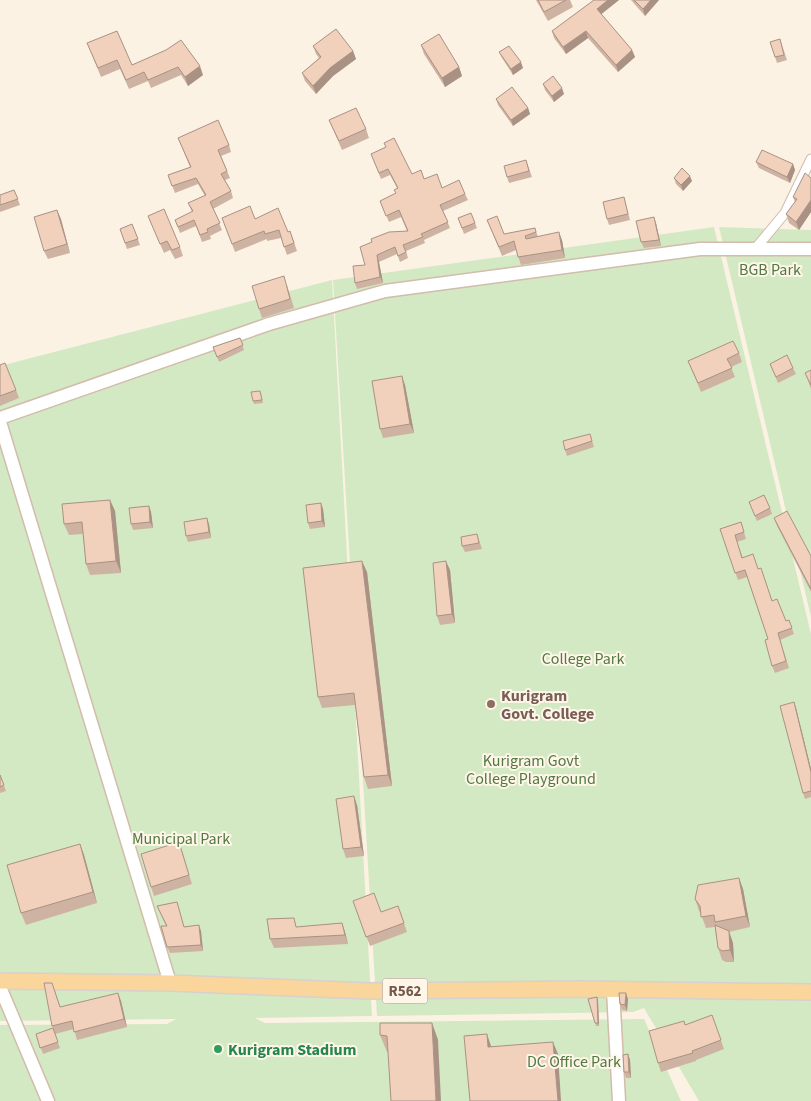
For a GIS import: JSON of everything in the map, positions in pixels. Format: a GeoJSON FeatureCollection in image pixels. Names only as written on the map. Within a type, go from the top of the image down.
{"type":"FeatureCollection","features":[{"type":"Feature","properties":{"kind":"main road","name":"R562"},"geometry":{"type":"LineString","coordinates":[[0,982],[170,983],[369,991],[614,990],[811,992]]}},
{"type":"Feature","properties":{"kind":"street"},"geometry":{"type":"LineString","coordinates":[[755,249],[785,213],[811,159]]}},
{"type":"Feature","properties":{"kind":"street"},"geometry":{"type":"LineString","coordinates":[[170,983],[0,420],[269,324],[385,291],[700,248],[811,249]]}},
{"type":"Feature","properties":{"kind":"street"},"geometry":{"type":"LineString","coordinates":[[0,987],[48,1101]]}},
{"type":"Feature","properties":{"kind":"street"},"geometry":{"type":"LineString","coordinates":[[614,990],[619,1101]]}},
{"type":"Feature","properties":{"kind":"green space","name":"College Park"},"geometry":{"type":"Polygon","coordinates":[[[714,227],[811,634],[811,1101],[699,1101],[644,1008],[633,1012],[377,1016],[333,280],[714,227]]]}},
{"type":"Feature","properties":{"kind":"green space","name":"BGB Park"},"geometry":{"type":"Polygon","coordinates":[[[719,227],[811,230],[811,617],[719,227]]]}},
{"type":"Feature","properties":{"kind":"green space","name":"Municipal Park"},"geometry":{"type":"Polygon","coordinates":[[[332,280],[372,1016],[255,1018],[265,1023],[644,1019],[681,1101],[0,1101],[0,1025],[167,1024],[176,1019],[0,1021],[0,366],[332,280]]]}},
{"type":"Feature","properties":{"kind":"building"},"geometry":{"type":"Polygon","coordinates":[[[538,0],[566,0],[544,12],[538,0]]]}},
{"type":"Feature","properties":{"kind":"building"},"geometry":{"type":"Polygon","coordinates":[[[594,0],[608,0],[597,9],[632,50],[616,65],[586,31],[563,47],[552,31],[594,0]]]}},
{"type":"Feature","properties":{"kind":"building"},"geometry":{"type":"Polygon","coordinates":[[[634,0],[651,0],[643,9],[634,0]]]}},
{"type":"Feature","properties":{"kind":"building"},"geometry":{"type":"Polygon","coordinates":[[[336,29],[353,51],[330,68],[313,86],[302,73],[321,57],[313,46],[336,29]]]}},
{"type":"Feature","properties":{"kind":"building"},"geometry":{"type":"Polygon","coordinates":[[[117,31],[132,65],[166,50],[181,40],[200,66],[185,77],[178,67],[148,80],[144,72],[126,80],[117,60],[98,68],[87,43],[117,31]]]}},
{"type":"Feature","properties":{"kind":"building"},"geometry":{"type":"Polygon","coordinates":[[[439,34],[459,67],[442,78],[421,45],[439,34]]]}},
{"type":"Feature","properties":{"kind":"building"},"geometry":{"type":"Polygon","coordinates":[[[780,39],[784,55],[775,57],[770,42],[780,39]]]}},
{"type":"Feature","properties":{"kind":"building"},"geometry":{"type":"Polygon","coordinates":[[[509,46],[521,62],[511,69],[499,52],[509,46]]]}},
{"type":"Feature","properties":{"kind":"building"},"geometry":{"type":"Polygon","coordinates":[[[553,76],[562,88],[552,96],[543,84],[553,76]]]}},
{"type":"Feature","properties":{"kind":"building"},"geometry":{"type":"Polygon","coordinates":[[[512,87],[528,108],[511,120],[496,99],[512,87]]]}},
{"type":"Feature","properties":{"kind":"building"},"geometry":{"type":"Polygon","coordinates":[[[356,108],[366,129],[339,141],[329,120],[356,108]]]}},
{"type":"Feature","properties":{"kind":"building"},"geometry":{"type":"Polygon","coordinates":[[[218,120],[229,145],[218,150],[227,171],[221,174],[231,191],[210,202],[220,223],[207,229],[208,232],[200,235],[194,220],[178,227],[175,220],[193,211],[188,203],[206,195],[196,178],[172,186],[168,175],[191,167],[178,138],[218,120]]]}},
{"type":"Feature","properties":{"kind":"building"},"geometry":{"type":"Polygon","coordinates":[[[394,138],[412,174],[421,170],[424,179],[437,174],[442,188],[459,180],[465,194],[440,205],[448,222],[421,234],[423,237],[403,245],[406,252],[398,256],[395,247],[377,255],[380,277],[355,283],[353,266],[365,265],[360,247],[372,242],[371,239],[389,232],[408,231],[399,210],[386,216],[380,201],[396,193],[394,190],[398,188],[388,169],[379,173],[371,154],[386,147],[384,143],[394,138]]]}},
{"type":"Feature","properties":{"kind":"building"},"geometry":{"type":"Polygon","coordinates":[[[762,150],[793,164],[787,177],[756,162],[762,150]]]}},
{"type":"Feature","properties":{"kind":"building"},"geometry":{"type":"Polygon","coordinates":[[[526,160],[529,171],[507,177],[504,166],[526,160]]]}},
{"type":"Feature","properties":{"kind":"building"},"geometry":{"type":"Polygon","coordinates":[[[682,168],[690,176],[681,185],[674,178],[682,168]]]}},
{"type":"Feature","properties":{"kind":"building"},"geometry":{"type":"Polygon","coordinates":[[[805,173],[811,178],[811,200],[796,222],[786,214],[797,199],[793,197],[805,173]]]}},
{"type":"Feature","properties":{"kind":"building"},"geometry":{"type":"Polygon","coordinates":[[[14,190],[18,199],[0,205],[0,195],[14,190]]]}},
{"type":"Feature","properties":{"kind":"building"},"geometry":{"type":"Polygon","coordinates":[[[624,197],[628,214],[607,219],[603,202],[624,197]]]}},
{"type":"Feature","properties":{"kind":"building"},"geometry":{"type":"Polygon","coordinates":[[[250,206],[255,219],[278,208],[294,243],[284,247],[279,230],[265,234],[264,231],[232,244],[222,218],[250,206]]]}},
{"type":"Feature","properties":{"kind":"building"},"geometry":{"type":"Polygon","coordinates":[[[164,209],[180,247],[172,250],[167,241],[160,244],[148,216],[164,209]]]}},
{"type":"Feature","properties":{"kind":"building"},"geometry":{"type":"Polygon","coordinates":[[[57,210],[67,244],[44,251],[34,217],[57,210]]]}},
{"type":"Feature","properties":{"kind":"building"},"geometry":{"type":"Polygon","coordinates":[[[471,213],[475,223],[462,228],[458,218],[471,213]]]}},
{"type":"Feature","properties":{"kind":"building"},"geometry":{"type":"Polygon","coordinates":[[[497,216],[504,234],[535,228],[536,232],[525,236],[526,239],[559,232],[562,250],[518,257],[514,241],[499,247],[487,220],[497,216]]]}},
{"type":"Feature","properties":{"kind":"building"},"geometry":{"type":"Polygon","coordinates":[[[654,217],[659,240],[641,242],[636,221],[654,217]]]}},
{"type":"Feature","properties":{"kind":"building"},"geometry":{"type":"Polygon","coordinates":[[[132,224],[138,239],[125,243],[120,229],[132,224]]]}},
{"type":"Feature","properties":{"kind":"building"},"geometry":{"type":"Polygon","coordinates":[[[284,276],[290,299],[259,309],[252,286],[284,276]]]}},
{"type":"Feature","properties":{"kind":"building"},"geometry":{"type":"Polygon","coordinates":[[[240,338],[243,345],[217,357],[213,347],[240,338]]]}},
{"type":"Feature","properties":{"kind":"building"},"geometry":{"type":"Polygon","coordinates":[[[733,341],[739,353],[727,359],[732,368],[698,383],[688,361],[733,341]]]}},
{"type":"Feature","properties":{"kind":"building"},"geometry":{"type":"Polygon","coordinates":[[[787,355],[793,368],[776,377],[770,364],[787,355]]]}},
{"type":"Feature","properties":{"kind":"building"},"geometry":{"type":"Polygon","coordinates":[[[5,363],[16,390],[0,396],[0,365],[5,363]]]}},
{"type":"Feature","properties":{"kind":"building"},"geometry":{"type":"Polygon","coordinates":[[[811,370],[811,385],[805,373],[811,370]]]}},
{"type":"Feature","properties":{"kind":"building"},"geometry":{"type":"Polygon","coordinates":[[[402,376],[410,424],[380,429],[372,381],[402,376]]]}},
{"type":"Feature","properties":{"kind":"building"},"geometry":{"type":"Polygon","coordinates":[[[260,391],[262,400],[253,401],[251,392],[260,391]]]}},
{"type":"Feature","properties":{"kind":"building"},"geometry":{"type":"Polygon","coordinates":[[[590,434],[592,441],[565,450],[563,441],[590,434]]]}},
{"type":"Feature","properties":{"kind":"building"},"geometry":{"type":"Polygon","coordinates":[[[764,495],[770,508],[755,516],[749,502],[764,495]]]}},
{"type":"Feature","properties":{"kind":"building"},"geometry":{"type":"Polygon","coordinates":[[[110,500],[116,561],[86,564],[82,522],[64,524],[62,504],[110,500]]]}},
{"type":"Feature","properties":{"kind":"building"},"geometry":{"type":"Polygon","coordinates":[[[321,503],[322,521],[308,523],[306,505],[321,503]]]}},
{"type":"Feature","properties":{"kind":"building"},"geometry":{"type":"Polygon","coordinates":[[[149,506],[150,522],[131,524],[129,508],[149,506]]]}},
{"type":"Feature","properties":{"kind":"building"},"geometry":{"type":"Polygon","coordinates":[[[787,511],[811,556],[811,589],[774,518],[787,511]]]}},
{"type":"Feature","properties":{"kind":"building"},"geometry":{"type":"Polygon","coordinates":[[[207,518],[209,532],[186,536],[184,522],[207,518]]]}},
{"type":"Feature","properties":{"kind":"building"},"geometry":{"type":"Polygon","coordinates":[[[741,522],[744,532],[735,535],[742,558],[753,554],[758,569],[761,568],[772,601],[777,599],[786,621],[789,620],[792,628],[778,633],[786,661],[772,666],[765,640],[768,639],[745,570],[735,573],[720,529],[741,522]]]}},
{"type":"Feature","properties":{"kind":"building"},"geometry":{"type":"Polygon","coordinates":[[[477,534],[479,543],[462,546],[461,537],[477,534]]]}},
{"type":"Feature","properties":{"kind":"building"},"geometry":{"type":"Polygon","coordinates":[[[362,561],[388,775],[364,777],[354,693],[318,697],[303,568],[362,561]]]}},
{"type":"Feature","properties":{"kind":"building"},"geometry":{"type":"Polygon","coordinates":[[[446,561],[452,614],[437,616],[433,563],[446,561]]]}},
{"type":"Feature","properties":{"kind":"building"},"geometry":{"type":"Polygon","coordinates":[[[794,702],[811,772],[811,791],[803,793],[780,706],[794,702]]]}},
{"type":"Feature","properties":{"kind":"building"},"geometry":{"type":"Polygon","coordinates":[[[0,775],[4,785],[0,787],[0,775]]]}},
{"type":"Feature","properties":{"kind":"building"},"geometry":{"type":"Polygon","coordinates":[[[354,796],[361,847],[343,849],[336,799],[354,796]]]}},
{"type":"Feature","properties":{"kind":"building"},"geometry":{"type":"Polygon","coordinates":[[[179,842],[189,875],[151,887],[141,854],[179,842]]]}},
{"type":"Feature","properties":{"kind":"building"},"geometry":{"type":"Polygon","coordinates":[[[80,844],[93,892],[21,913],[7,865],[80,844]]]}},
{"type":"Feature","properties":{"kind":"building"},"geometry":{"type":"Polygon","coordinates":[[[739,878],[746,916],[715,922],[714,915],[701,917],[700,906],[695,899],[698,885],[739,878]]]}},
{"type":"Feature","properties":{"kind":"building"},"geometry":{"type":"Polygon","coordinates":[[[374,893],[381,912],[398,906],[404,923],[366,937],[353,901],[374,893]]]}},
{"type":"Feature","properties":{"kind":"building"},"geometry":{"type":"Polygon","coordinates":[[[177,902],[184,927],[199,925],[201,945],[167,947],[161,926],[167,926],[157,906],[177,902]]]}},
{"type":"Feature","properties":{"kind":"building"},"geometry":{"type":"Polygon","coordinates":[[[294,918],[296,927],[342,923],[345,935],[270,939],[267,919],[294,918]]]}},
{"type":"Feature","properties":{"kind":"building"},"geometry":{"type":"Polygon","coordinates":[[[715,925],[729,931],[730,950],[722,951],[718,948],[715,925]]]}},
{"type":"Feature","properties":{"kind":"building"},"geometry":{"type":"Polygon","coordinates":[[[44,983],[52,983],[60,1007],[118,993],[124,1019],[74,1032],[72,1021],[52,1026],[44,983]]]}},
{"type":"Feature","properties":{"kind":"building"},"geometry":{"type":"Polygon","coordinates":[[[619,993],[626,993],[625,1005],[620,1004],[619,993]]]}},
{"type":"Feature","properties":{"kind":"building"},"geometry":{"type":"Polygon","coordinates":[[[597,997],[598,1023],[595,1023],[588,999],[597,997]]]}},
{"type":"Feature","properties":{"kind":"building"},"geometry":{"type":"Polygon","coordinates":[[[712,1015],[721,1040],[692,1051],[693,1053],[658,1063],[649,1031],[684,1021],[685,1025],[712,1015]]]}},
{"type":"Feature","properties":{"kind":"building"},"geometry":{"type":"Polygon","coordinates":[[[380,1023],[432,1023],[436,1101],[391,1101],[387,1036],[380,1035],[380,1023]]]}},
{"type":"Feature","properties":{"kind":"building"},"geometry":{"type":"Polygon","coordinates":[[[53,1028],[58,1042],[40,1048],[36,1034],[53,1028]]]}},
{"type":"Feature","properties":{"kind":"building"},"geometry":{"type":"Polygon","coordinates":[[[487,1034],[488,1047],[553,1042],[558,1101],[470,1101],[464,1036],[487,1034]]]}},
{"type":"Feature","properties":{"kind":"building"},"geometry":{"type":"Polygon","coordinates":[[[628,1054],[629,1072],[624,1072],[623,1055],[628,1054]]]}},
{"type":"Feature","properties":{"kind":"place","name":"Kurigram Govt. College"},"geometry":{"type":"Point","coordinates":[491,704]}},
{"type":"Feature","properties":{"kind":"place","name":"Kurigram Stadium"},"geometry":{"type":"Point","coordinates":[218,1049]}},
{"type":"Feature","properties":{"kind":"park label","name":"Kurigram Govt College Playground"},"geometry":{"type":"Point","coordinates":[531,769]}},
{"type":"Feature","properties":{"kind":"park label","name":"DC Office Park"},"geometry":{"type":"Point","coordinates":[574,1061]}}]}
